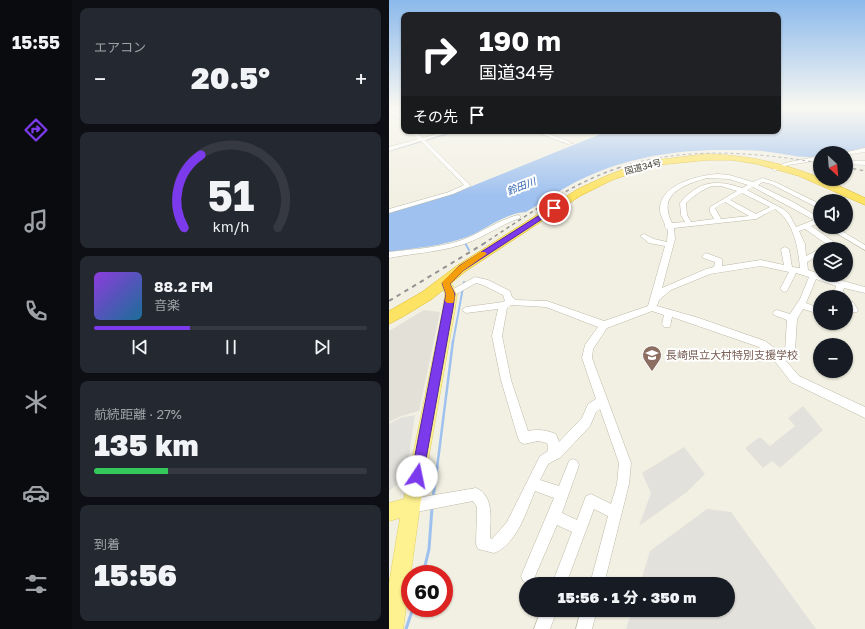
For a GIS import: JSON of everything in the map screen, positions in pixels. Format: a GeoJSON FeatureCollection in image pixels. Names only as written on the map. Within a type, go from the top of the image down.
{"type":"FeatureCollection","features":[{"type":"Feature","properties":{"kind":"highway","name":"国道34号"},"geometry":{"type":"LineString","coordinates":[[389,318],[452,289],[459,278],[594,189],[626,175],[666,165],[697,161],[735,162],[777,168],[865,202]]}},
{"type":"Feature","properties":{"kind":"highway","name":"国道34号"},"geometry":{"type":"LineString","coordinates":[[777,168],[865,207]]}},
{"type":"Feature","properties":{"kind":"main road"},"geometry":{"type":"LineString","coordinates":[[392,629],[418,505],[435,384],[452,289]]}},
{"type":"Feature","properties":{"kind":"main road"},"geometry":{"type":"LineString","coordinates":[[389,512],[418,505]]}},
{"type":"Feature","properties":{"kind":"street"},"geometry":{"type":"LineString","coordinates":[[389,211],[451,193],[468,186],[420,137]]}},
{"type":"Feature","properties":{"kind":"street"},"geometry":{"type":"LineString","coordinates":[[389,149],[431,137]]}},
{"type":"Feature","properties":{"kind":"street"},"geometry":{"type":"LineString","coordinates":[[554,137],[570,143]]}},
{"type":"Feature","properties":{"kind":"street"},"geometry":{"type":"LineString","coordinates":[[853,152],[865,150]]}},
{"type":"Feature","properties":{"kind":"street"},"geometry":{"type":"LineString","coordinates":[[777,168],[787,164],[813,159]]}},
{"type":"Feature","properties":{"kind":"street"},"geometry":{"type":"LineString","coordinates":[[853,163],[865,163]]}},
{"type":"Feature","properties":{"kind":"street"},"geometry":{"type":"LineString","coordinates":[[652,308],[672,235],[663,209],[665,199],[674,190],[690,181],[702,177],[722,175],[733,177],[754,185],[813,216]]}},
{"type":"Feature","properties":{"kind":"street"},"geometry":{"type":"LineString","coordinates":[[719,221],[712,208],[756,183],[765,180],[813,204]]}},
{"type":"Feature","properties":{"kind":"street"},"geometry":{"type":"LineString","coordinates":[[689,224],[684,215],[683,203],[690,196],[709,185],[715,184],[727,184],[743,190],[783,212],[795,230],[801,244],[805,272]]}},
{"type":"Feature","properties":{"kind":"street"},"geometry":{"type":"LineString","coordinates":[[725,200],[757,217]]}},
{"type":"Feature","properties":{"kind":"street"},"geometry":{"type":"LineString","coordinates":[[668,226],[757,217],[786,201]]}},
{"type":"Feature","properties":{"kind":"street"},"geometry":{"type":"LineString","coordinates":[[389,255],[460,243],[505,220],[518,217]]}},
{"type":"Feature","properties":{"kind":"street"},"geometry":{"type":"LineString","coordinates":[[795,230],[813,223]]}},
{"type":"Feature","properties":{"kind":"street"},"geometry":{"type":"LineString","coordinates":[[806,226],[828,242]]}},
{"type":"Feature","properties":{"kind":"street"},"geometry":{"type":"LineString","coordinates":[[845,234],[864,244]]}},
{"type":"Feature","properties":{"kind":"street"},"geometry":{"type":"LineString","coordinates":[[848,234],[864,244]]}},
{"type":"Feature","properties":{"kind":"street"},"geometry":{"type":"LineString","coordinates":[[644,236],[669,245]]}},
{"type":"Feature","properties":{"kind":"street"},"geometry":{"type":"LineString","coordinates":[[784,289],[791,269],[785,249]]}},
{"type":"Feature","properties":{"kind":"street"},"geometry":{"type":"LineString","coordinates":[[706,256],[719,261],[718,269]]}},
{"type":"Feature","properties":{"kind":"street"},"geometry":{"type":"LineString","coordinates":[[804,260],[813,256]]}},
{"type":"Feature","properties":{"kind":"street"},"geometry":{"type":"LineString","coordinates":[[655,298],[677,284],[718,269],[761,263],[813,275]]}},
{"type":"Feature","properties":{"kind":"street"},"geometry":{"type":"LineString","coordinates":[[779,360],[789,355],[791,351],[792,318],[801,305],[813,277]]}},
{"type":"Feature","properties":{"kind":"street"},"geometry":{"type":"LineString","coordinates":[[452,289],[475,280],[485,282],[507,292],[508,299],[497,336],[501,350],[505,380],[523,438],[538,435],[552,438],[555,448],[552,456]]}},
{"type":"Feature","properties":{"kind":"street"},"geometry":{"type":"LineString","coordinates":[[835,282],[865,290]]}},
{"type":"Feature","properties":{"kind":"street"},"geometry":{"type":"LineString","coordinates":[[839,290],[841,284]]}},
{"type":"Feature","properties":{"kind":"street"},"geometry":{"type":"LineString","coordinates":[[466,310],[507,303],[547,304],[604,325]]}},
{"type":"Feature","properties":{"kind":"street"},"geometry":{"type":"LineString","coordinates":[[801,305],[813,309]]}},
{"type":"Feature","properties":{"kind":"street"},"geometry":{"type":"LineString","coordinates":[[599,577],[623,484],[625,463],[587,358],[588,348],[604,325],[652,308],[762,344],[773,352],[795,379],[865,413]]}},
{"type":"Feature","properties":{"kind":"street"},"geometry":{"type":"LineString","coordinates":[[667,324],[667,317],[669,313]]}},
{"type":"Feature","properties":{"kind":"street"},"geometry":{"type":"LineString","coordinates":[[777,313],[792,318]]}},
{"type":"Feature","properties":{"kind":"street"},"geometry":{"type":"LineString","coordinates":[[418,505],[476,494],[484,505],[483,544],[494,546],[501,542],[511,525],[544,460],[557,453],[586,422],[592,408],[602,401]]}},
{"type":"Feature","properties":{"kind":"street"},"geometry":{"type":"LineString","coordinates":[[529,576],[573,465]]}},
{"type":"Feature","properties":{"kind":"street"},"geometry":{"type":"LineString","coordinates":[[532,483],[562,494]]}},
{"type":"Feature","properties":{"kind":"street"},"geometry":{"type":"LineString","coordinates":[[562,577],[591,502],[616,513]]}},
{"type":"Feature","properties":{"kind":"street"},"geometry":{"type":"LineString","coordinates":[[554,516],[581,529]]}},
{"type":"Feature","properties":{"kind":"street"},"geometry":{"type":"LineString","coordinates":[[542,629],[546,617]]}},
{"type":"Feature","properties":{"kind":"street"},"geometry":{"type":"LineString","coordinates":[[584,629],[587,617]]}},
{"type":"Feature","properties":{"kind":"shaded area"},"geometry":{"type":"Polygon","coordinates":[[[424,310],[440,312],[419,411],[401,416],[389,422],[389,331],[424,310]]]}},
{"type":"Feature","properties":{"kind":"shaded area"},"geometry":{"type":"Polygon","coordinates":[[[803,406],[823,430],[780,468],[772,461],[763,468],[745,448],[760,437],[770,446],[795,426],[788,418],[803,406]]]}},
{"type":"Feature","properties":{"kind":"shaded area"},"geometry":{"type":"Polygon","coordinates":[[[415,415],[409,455],[401,481],[389,491],[389,424],[400,418],[415,415]]]}},
{"type":"Feature","properties":{"kind":"shaded area"},"geometry":{"type":"Polygon","coordinates":[[[684,447],[705,474],[687,492],[639,526],[651,493],[642,473],[684,447]]]}},
{"type":"Feature","properties":{"kind":"shaded area"},"geometry":{"type":"Polygon","coordinates":[[[707,509],[731,512],[816,629],[626,629],[630,617],[735,617],[735,577],[642,577],[650,551],[707,509]]]}},
{"type":"Feature","properties":{"kind":"water","name":"鈴田川"},"geometry":{"type":"Polygon","coordinates":[[[592,137],[865,137],[865,149],[853,151],[853,146],[813,146],[813,156],[794,156],[744,150],[711,150],[673,153],[636,160],[584,178],[526,212],[503,218],[467,237],[439,245],[389,252],[389,212],[460,191],[592,137]]]}},
{"type":"Feature","properties":{"kind":"waterway"},"geometry":{"type":"LineString","coordinates":[[389,151],[436,137]]}},
{"type":"Feature","properties":{"kind":"waterway"},"geometry":{"type":"LineString","coordinates":[[465,243],[469,250]]}},
{"type":"Feature","properties":{"kind":"waterway"},"geometry":{"type":"LineString","coordinates":[[453,342],[464,282]]}},
{"type":"Feature","properties":{"kind":"waterway"},"geometry":{"type":"LineString","coordinates":[[437,468],[453,341]]}},
{"type":"Feature","properties":{"kind":"waterway"},"geometry":{"type":"LineString","coordinates":[[433,498],[437,467]]}},
{"type":"Feature","properties":{"kind":"waterway"},"geometry":{"type":"LineString","coordinates":[[425,565],[429,549],[432,508]]}},
{"type":"Feature","properties":{"kind":"waterway"},"geometry":{"type":"LineString","coordinates":[[406,629],[410,617]]}},
{"type":"Feature","properties":{"kind":"railway"},"geometry":{"type":"LineString","coordinates":[[620,168],[668,156],[719,153],[769,156],[813,162]]}},
{"type":"Feature","properties":{"kind":"railway"},"geometry":{"type":"LineString","coordinates":[[483,244],[533,211],[567,191],[620,168]]}},
{"type":"Feature","properties":{"kind":"railway"},"geometry":{"type":"LineString","coordinates":[[853,168],[865,171]]}},
{"type":"Feature","properties":{"kind":"railway"},"geometry":{"type":"LineString","coordinates":[[389,301],[485,243]]}},
{"type":"Feature","properties":{"kind":"slow traffic"},"geometry":{"type":"LineString","coordinates":[[450,301],[451,294],[446,283],[462,268],[483,254]]}},
{"type":"Feature","properties":{"kind":"place","name":"長崎県立大村特別支援学校"},"geometry":{"type":"Point","coordinates":[652,372]}},
{"type":"Feature","properties":{"kind":"route"},"geometry":{"type":"LineString","coordinates":[[417,476],[449,308],[451,294],[446,283],[462,268],[554,208]]}}]}
